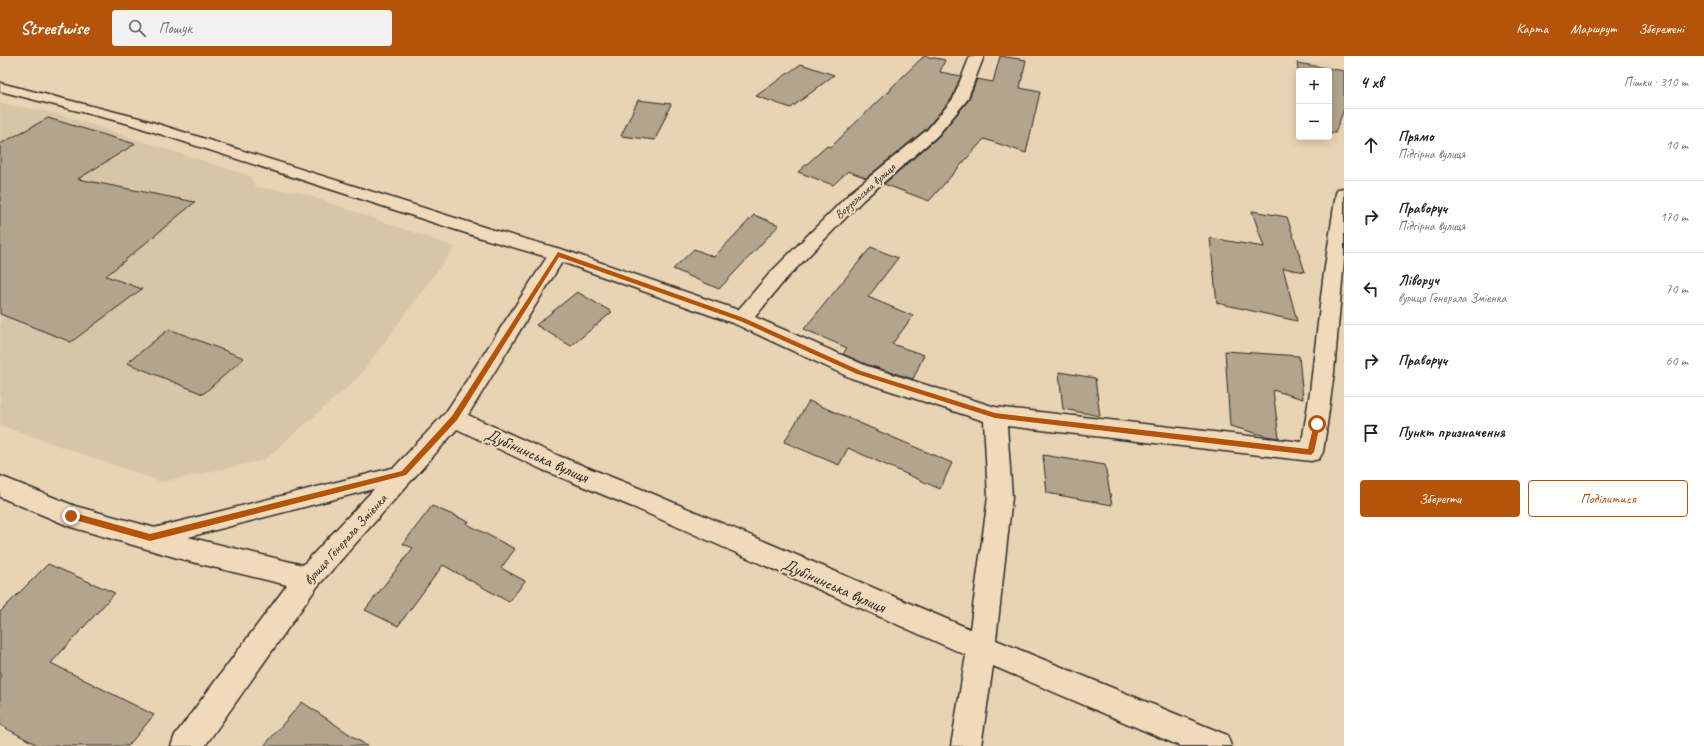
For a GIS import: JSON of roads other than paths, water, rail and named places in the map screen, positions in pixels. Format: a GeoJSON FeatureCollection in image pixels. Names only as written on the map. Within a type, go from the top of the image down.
{"type":"FeatureCollection","features":[{"type":"Feature","properties":{"kind":"street","name":"Ворзельська вулиця"},"geometry":{"type":"LineString","coordinates":[[742,319],[778,276],[857,196],[932,133],[960,100],[977,56]]}},
{"type":"Feature","properties":{"kind":"street"},"geometry":{"type":"LineString","coordinates":[[0,87],[134,121],[484,233],[558,254],[742,319],[859,372],[995,416],[1311,452],[1317,424],[1326,356],[1331,292],[1344,193]]}},
{"type":"Feature","properties":{"kind":"street","name":"вулиця Генерала Змієнка"},"geometry":{"type":"LineString","coordinates":[[186,746],[308,578],[454,418],[558,254]]}},
{"type":"Feature","properties":{"kind":"street"},"geometry":{"type":"LineString","coordinates":[[966,746],[981,648],[1000,497],[995,416]]}},
{"type":"Feature","properties":{"kind":"street","name":"Дубінинська вулиця"},"geometry":{"type":"LineString","coordinates":[[454,418],[551,463],[642,500],[981,648],[1216,746]]}},
{"type":"Feature","properties":{"kind":"street"},"geometry":{"type":"LineString","coordinates":[[0,486],[71,516],[150,538],[308,578]]}},
{"type":"Feature","properties":{"kind":"lane"},"geometry":{"type":"LineString","coordinates":[[150,538],[404,473]]}}]}
